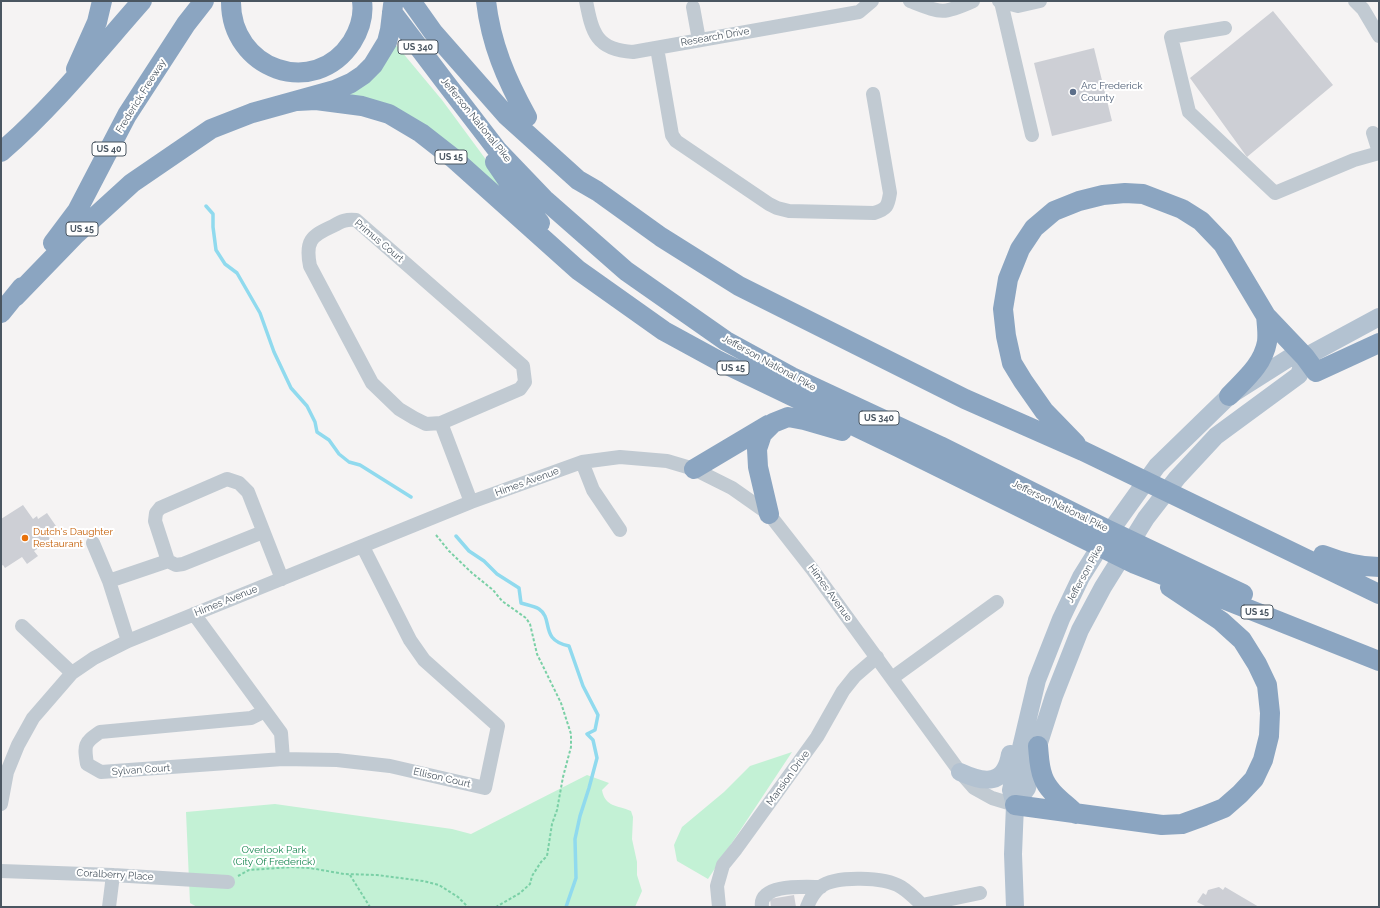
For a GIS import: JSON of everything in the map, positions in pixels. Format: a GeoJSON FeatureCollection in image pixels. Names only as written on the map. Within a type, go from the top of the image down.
{"type":"FeatureCollection","features":[{"type":"Feature","properties":{"kind":"highway"},"geometry":{"type":"LineString","coordinates":[[70,83],[97,22],[102,1]]}},
{"type":"Feature","properties":{"kind":"highway"},"geometry":{"type":"LineString","coordinates":[[1,152],[17,138],[70,83],[142,1]]}},
{"type":"Feature","properties":{"kind":"highway","name":"Frederick Freeway"},"geometry":{"type":"LineString","coordinates":[[1,312],[15,297],[77,210],[128,116],[186,24],[204,1]]}},
{"type":"Feature","properties":{"kind":"highway"},"geometry":{"type":"LineString","coordinates":[[231,1],[233,26],[239,39],[248,50],[258,60],[271,67],[284,71],[298,72],[312,70],[326,65],[338,58],[348,48],[356,36],[361,22],[363,8],[362,1]]}},
{"type":"Feature","properties":{"kind":"highway"},"geometry":{"type":"LineString","coordinates":[[411,1],[433,32],[506,115],[578,180],[597,191],[661,238],[739,286],[964,399],[1083,451],[1379,594]]}},
{"type":"Feature","properties":{"kind":"highway"},"geometry":{"type":"LineString","coordinates":[[424,1],[466,52],[526,117],[585,174],[597,191]]}},
{"type":"Feature","properties":{"kind":"highway"},"geometry":{"type":"LineString","coordinates":[[486,1],[488,18],[498,55],[511,88],[526,117]]}},
{"type":"Feature","properties":{"kind":"highway"},"geometry":{"type":"LineString","coordinates":[[297,101],[352,83],[374,65],[387,42],[390,30],[390,5]]}},
{"type":"Feature","properties":{"kind":"highway","name":"Jefferson National Pike"},"geometry":{"type":"LineString","coordinates":[[390,5],[444,82],[498,151],[544,199],[626,271],[726,340],[792,378],[940,446],[1106,529],[1379,659]]}},
{"type":"Feature","properties":{"kind":"highway"},"geometry":{"type":"LineString","coordinates":[[444,82],[490,156],[519,197],[578,270]]}},
{"type":"Feature","properties":{"kind":"highway","name":"US 15"},"geometry":{"type":"LineString","coordinates":[[15,297],[76,234],[132,184],[155,166],[211,130],[252,113],[297,101],[316,100],[362,106],[389,114],[421,133],[459,163],[578,270],[664,331],[712,357],[1135,564],[1379,659]]}},
{"type":"Feature","properties":{"kind":"highway"},"geometry":{"type":"LineString","coordinates":[[1083,451],[1044,411],[1012,363],[1006,336],[1003,309],[1010,273],[1020,249],[1034,228],[1054,211],[1079,201],[1103,195],[1125,193],[1143,194],[1182,209],[1201,222],[1223,244],[1266,316],[1305,357],[1316,372],[1379,343]]}},
{"type":"Feature","properties":{"kind":"highway"},"geometry":{"type":"LineString","coordinates":[[1229,396],[1257,366],[1263,356],[1267,342],[1266,316]]}},
{"type":"Feature","properties":{"kind":"highway"},"geometry":{"type":"LineString","coordinates":[[694,469],[773,422],[788,417],[804,420],[898,447]]}},
{"type":"Feature","properties":{"kind":"highway"},"geometry":{"type":"LineString","coordinates":[[769,514],[758,467],[757,449],[762,434],[773,422]]}},
{"type":"Feature","properties":{"kind":"highway"},"geometry":{"type":"LineString","coordinates":[[1242,527],[1342,562],[1369,567],[1379,567]]}},
{"type":"Feature","properties":{"kind":"highway"},"geometry":{"type":"LineString","coordinates":[[1015,805],[1162,826],[1182,824],[1224,808],[1254,779],[1263,760],[1269,736],[1270,713],[1267,685],[1257,664],[1242,640],[1221,621],[1135,564]]}},
{"type":"Feature","properties":{"kind":"highway"},"geometry":{"type":"LineString","coordinates":[[1038,746],[1043,778],[1052,790],[1076,814]]}},
{"type":"Feature","properties":{"kind":"main road","name":"Jefferson Pike"},"geometry":{"type":"LineString","coordinates":[[1015,907],[1013,854],[1015,805],[1011,790],[1037,680],[1061,619],[1081,577],[1106,537],[1157,466],[1229,396],[1288,358],[1305,357],[1379,317]]}},
{"type":"Feature","properties":{"kind":"main road"},"geometry":{"type":"LineString","coordinates":[[1015,805],[1027,788],[1038,746],[1054,696],[1080,630],[1103,587],[1146,518],[1178,478],[1216,436],[1299,375],[1305,357]]}},
{"type":"Feature","properties":{"kind":"main road"},"geometry":{"type":"LineString","coordinates":[[960,772],[986,781],[994,780],[1001,776],[1010,759],[1015,727],[1023,695],[1028,687],[1037,680]]}},
{"type":"Feature","properties":{"kind":"street","name":"Research Drive"},"geometry":{"type":"LineString","coordinates":[[586,1],[590,24],[603,44],[622,52],[633,52],[657,48],[859,12],[872,1]]}},
{"type":"Feature","properties":{"kind":"street"},"geometry":{"type":"LineString","coordinates":[[910,1],[929,10],[942,12],[958,8],[973,1]]}},
{"type":"Feature","properties":{"kind":"street"},"geometry":{"type":"LineString","coordinates":[[1032,135],[1000,1],[1018,6],[1040,1]]}},
{"type":"Feature","properties":{"kind":"street"},"geometry":{"type":"LineString","coordinates":[[1355,1],[1363,10],[1379,36]]}},
{"type":"Feature","properties":{"kind":"street"},"geometry":{"type":"LineString","coordinates":[[693,7],[699,40]]}},
{"type":"Feature","properties":{"kind":"street"},"geometry":{"type":"LineString","coordinates":[[1225,28],[1171,37],[1189,112],[1275,193],[1354,160],[1379,152],[1373,133]]}},
{"type":"Feature","properties":{"kind":"street"},"geometry":{"type":"LineString","coordinates":[[657,48],[672,135],[676,141],[769,204],[789,211],[874,213],[883,210],[888,204],[890,193],[873,94]]}},
{"type":"Feature","properties":{"kind":"street","name":"Primus Court"},"geometry":{"type":"LineString","coordinates":[[347,219],[356,220],[523,366],[525,382],[520,389],[441,423],[426,424],[414,418],[399,409],[372,383],[310,266],[307,252],[310,241],[317,233],[347,219]]}},
{"type":"Feature","properties":{"kind":"street"},"geometry":{"type":"LineString","coordinates":[[441,423],[471,502]]}},
{"type":"Feature","properties":{"kind":"street","name":"Himes Avenue"},"geometry":{"type":"LineString","coordinates":[[1,804],[8,772],[18,745],[33,718],[72,673],[94,658],[128,640],[363,547],[471,502],[582,462],[620,457],[667,461],[694,469],[732,488],[769,514],[812,569],[960,772],[974,788],[992,798],[1015,805]]}},
{"type":"Feature","properties":{"kind":"street"},"geometry":{"type":"LineString","coordinates":[[582,462],[593,490],[620,530]]}},
{"type":"Feature","properties":{"kind":"street"},"geometry":{"type":"LineString","coordinates":[[168,561],[155,521],[156,513],[160,508],[227,479],[239,483],[248,492],[282,579]]}},
{"type":"Feature","properties":{"kind":"street"},"geometry":{"type":"LineString","coordinates":[[109,581],[168,561],[176,565],[183,564],[264,532]]}},
{"type":"Feature","properties":{"kind":"street"},"geometry":{"type":"LineString","coordinates":[[93,543],[109,581],[128,640]]}},
{"type":"Feature","properties":{"kind":"street","name":"Ellison Court"},"geometry":{"type":"LineString","coordinates":[[283,759],[337,760],[390,766],[485,788],[498,726],[424,660],[410,640],[363,547]]}},
{"type":"Feature","properties":{"kind":"street"},"geometry":{"type":"LineString","coordinates":[[892,678],[997,602]]}},
{"type":"Feature","properties":{"kind":"street"},"geometry":{"type":"LineString","coordinates":[[194,614],[281,733],[283,759]]}},
{"type":"Feature","properties":{"kind":"street"},"geometry":{"type":"LineString","coordinates":[[22,626],[72,673]]}},
{"type":"Feature","properties":{"kind":"street","name":"Mansion Drive"},"geometry":{"type":"LineString","coordinates":[[717,904],[717,886],[723,865],[817,737],[844,691],[855,676],[877,657]]}},
{"type":"Feature","properties":{"kind":"street","name":"Sylvan Court"},"geometry":{"type":"LineString","coordinates":[[265,711],[250,718],[100,732],[88,741],[85,752],[87,764],[101,772],[283,759]]}},
{"type":"Feature","properties":{"kind":"street","name":"Coralberry Place"},"geometry":{"type":"LineString","coordinates":[[1,871],[113,875],[228,882]]}},
{"type":"Feature","properties":{"kind":"street"},"geometry":{"type":"LineString","coordinates":[[109,907],[113,875]]}},
{"type":"Feature","properties":{"kind":"street"},"geometry":{"type":"LineString","coordinates":[[807,907],[812,896],[827,883],[867,878],[900,886],[922,906],[980,893]]}},
{"type":"Feature","properties":{"kind":"street"},"geometry":{"type":"LineString","coordinates":[[762,907],[761,904],[764,897],[770,891],[782,888],[821,887]]}},
{"type":"Feature","properties":{"kind":"path"},"geometry":{"type":"LineString","coordinates":[[436,535],[449,551],[472,573],[493,590],[502,601],[526,618],[530,624],[537,654],[561,703],[571,734],[571,748],[563,777],[557,810],[552,824],[547,856],[532,876],[530,884],[520,893],[496,907]]}},
{"type":"Feature","properties":{"kind":"path"},"geometry":{"type":"LineString","coordinates":[[228,882],[249,870],[292,867],[310,868],[350,875],[377,875],[423,880],[439,885],[458,897],[468,907]]}},
{"type":"Feature","properties":{"kind":"path"},"geometry":{"type":"LineString","coordinates":[[350,875],[370,907]]}},
{"type":"Feature","properties":{"kind":"green space"},"geometry":{"type":"Polygon","coordinates":[[[394,46],[397,46],[442,100],[529,218],[482,177],[343,97],[394,46]]]}},
{"type":"Feature","properties":{"kind":"green space"},"geometry":{"type":"Polygon","coordinates":[[[792,752],[708,879],[677,861],[674,845],[682,827],[724,792],[750,766],[792,752]]]}},
{"type":"Feature","properties":{"kind":"green space","name":"Overlook Park (City Of Frederick)"},"geometry":{"type":"Polygon","coordinates":[[[587,775],[609,783],[602,790],[606,800],[609,803],[631,811],[633,817],[632,839],[637,862],[637,875],[642,891],[635,907],[197,907],[190,903],[186,812],[275,804],[452,829],[471,834],[587,775]]]}},
{"type":"Feature","properties":{"kind":"building"},"geometry":{"type":"Polygon","coordinates":[[[1273,11],[1333,85],[1247,157],[1190,78],[1273,11]]]}},
{"type":"Feature","properties":{"kind":"building","name":"Arc Frederick County"},"geometry":{"type":"Polygon","coordinates":[[[1094,48],[1112,121],[1052,136],[1034,63],[1094,48]]]}},
{"type":"Feature","properties":{"kind":"building","name":"Dutch's Daughter Restaurant"},"geometry":{"type":"Polygon","coordinates":[[[23,505],[33,519],[37,516],[38,519],[47,513],[58,529],[48,536],[51,540],[34,551],[38,556],[27,564],[22,557],[5,568],[3,565],[1,566],[1,519],[23,505]]]}},
{"type":"Feature","properties":{"kind":"building"},"geometry":{"type":"Polygon","coordinates":[[[1219,887],[1223,890],[1225,887],[1259,907],[1207,907],[1197,902],[1203,893],[1206,895],[1208,890],[1219,887]]]}},
{"type":"Feature","properties":{"kind":"building"},"geometry":{"type":"Polygon","coordinates":[[[794,895],[796,907],[771,907],[770,899],[794,895]]]}},
{"type":"Feature","properties":{"kind":"waterway"},"geometry":{"type":"LineString","coordinates":[[206,206],[213,214],[216,250],[225,264],[237,273],[260,313],[274,352],[291,388],[307,406],[315,422],[317,432],[329,440],[339,454],[349,462],[360,465],[411,497]]}},
{"type":"Feature","properties":{"kind":"waterway"},"geometry":{"type":"LineString","coordinates":[[456,536],[469,551],[484,561],[497,574],[519,588],[521,603],[537,608],[543,613],[546,618],[550,634],[560,643],[569,646],[583,686],[598,715],[595,730],[587,734],[593,740],[597,758],[580,816],[575,839],[576,878],[566,907]]}},
{"type":"Feature","properties":{"kind":"place","name":"Arc Frederick County"},"geometry":{"type":"Point","coordinates":[1073,92]}},
{"type":"Feature","properties":{"kind":"place","name":"Dutch's Daughter Restaurant"},"geometry":{"type":"Point","coordinates":[25,538]}}]}
